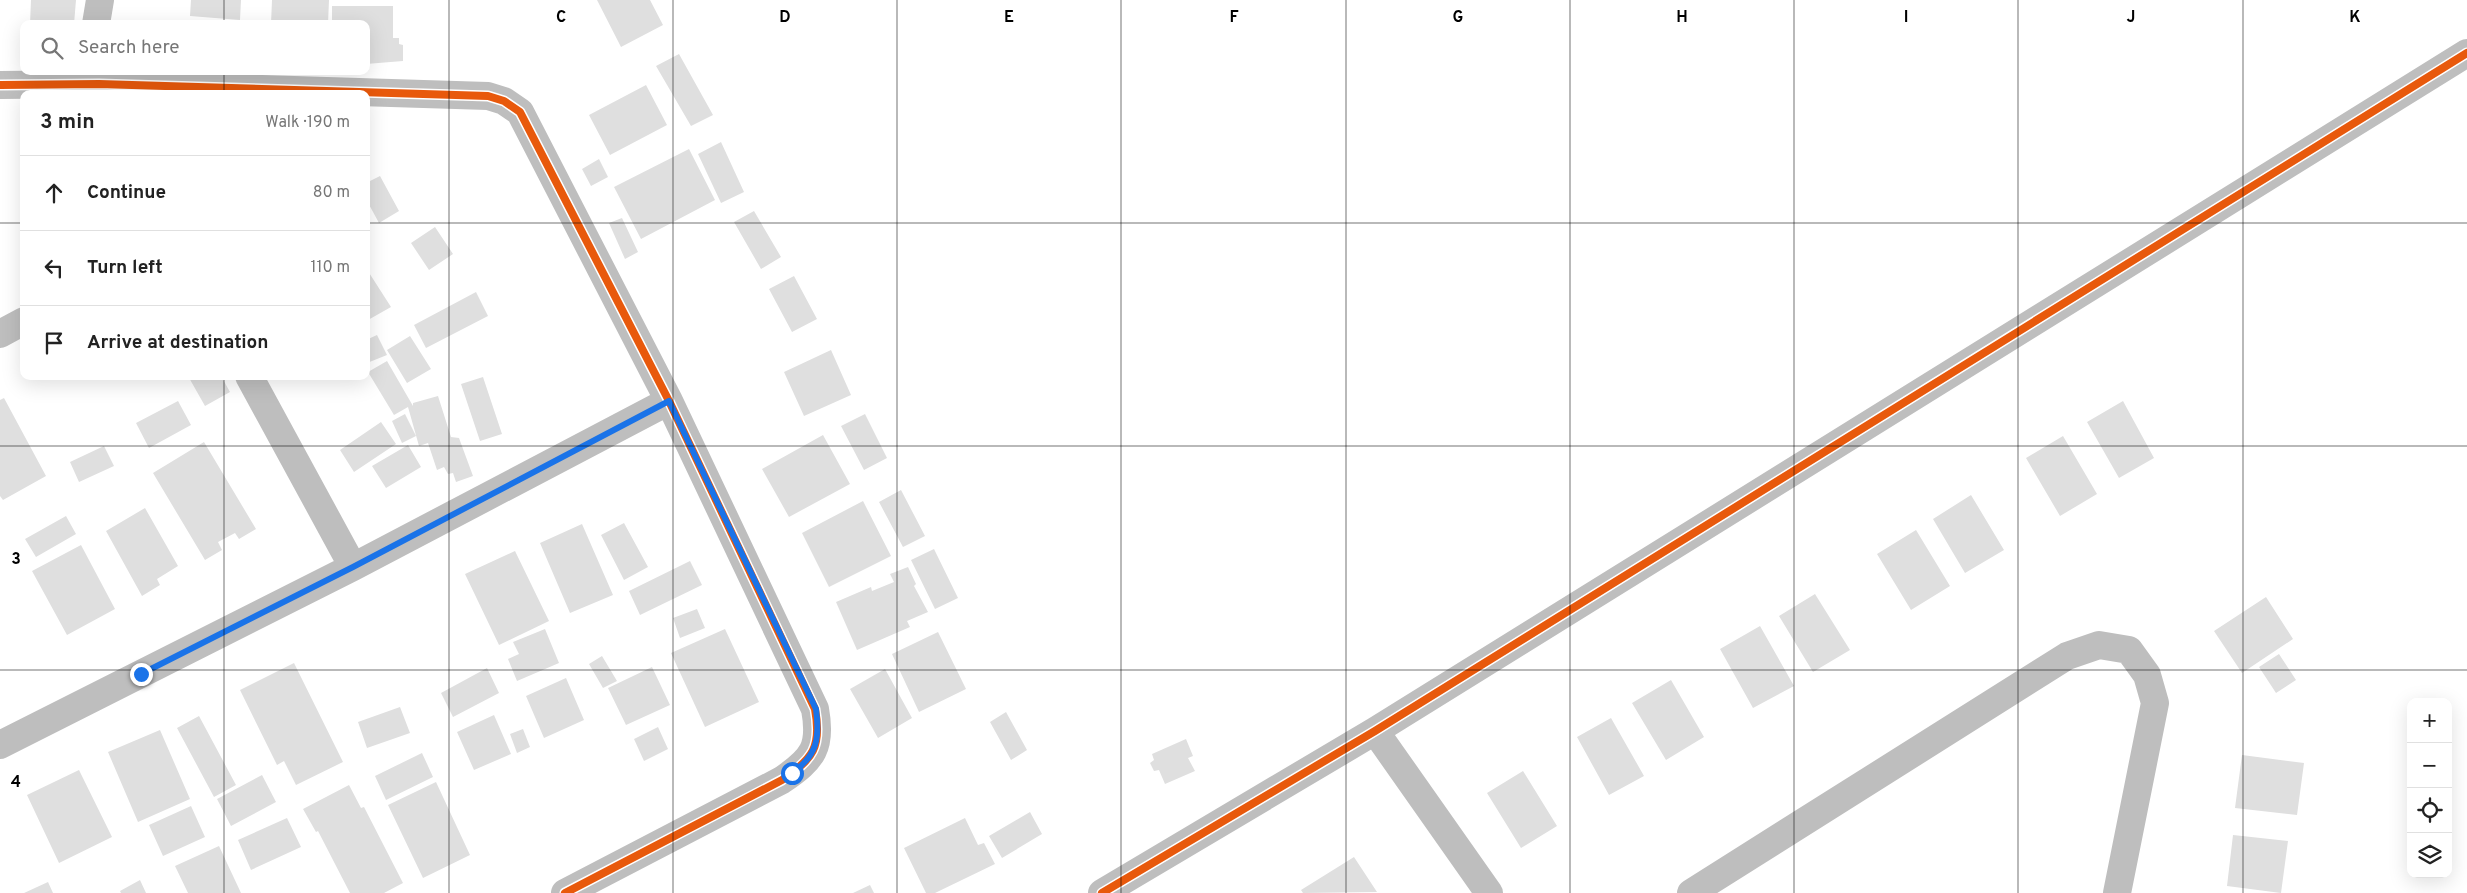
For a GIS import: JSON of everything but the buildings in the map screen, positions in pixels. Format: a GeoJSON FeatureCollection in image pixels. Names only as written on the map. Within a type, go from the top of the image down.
{"type":"FeatureCollection","features":[{"type":"Feature","properties":{"kind":"street"},"geometry":{"type":"LineString","coordinates":[[97,20],[100,0]]}},
{"type":"Feature","properties":{"kind":"street"},"geometry":{"type":"LineString","coordinates":[[1102,893],[1375,731],[2467,53]]}},
{"type":"Feature","properties":{"kind":"street"},"geometry":{"type":"LineString","coordinates":[[0,85],[100,83],[309,90]]}},
{"type":"Feature","properties":{"kind":"street"},"geometry":{"type":"LineString","coordinates":[[370,92],[488,96],[504,101],[520,112],[669,401],[816,709],[819,731],[813,752],[802,767],[782,780],[565,893]]}},
{"type":"Feature","properties":{"kind":"street"},"geometry":{"type":"LineString","coordinates":[[0,334],[20,323]]}},
{"type":"Feature","properties":{"kind":"street"},"geometry":{"type":"LineString","coordinates":[[251,380],[353,567]]}},
{"type":"Feature","properties":{"kind":"street"},"geometry":{"type":"LineString","coordinates":[[0,745],[353,567],[669,401]]}},
{"type":"Feature","properties":{"kind":"street"},"geometry":{"type":"LineString","coordinates":[[1691,893],[2067,656],[2099,645],[2129,650],[2147,675],[2155,703],[2118,893]]}},
{"type":"Feature","properties":{"kind":"street"},"geometry":{"type":"LineString","coordinates":[[1375,731],[1490,893]]}},
{"type":"Feature","properties":{"kind":"cycle path"},"geometry":{"type":"LineString","coordinates":[[1102,893],[1375,731],[2467,53]]}},
{"type":"Feature","properties":{"kind":"cycle path"},"geometry":{"type":"LineString","coordinates":[[0,85],[99,84],[294,90]]}},
{"type":"Feature","properties":{"kind":"cycle path"},"geometry":{"type":"LineString","coordinates":[[370,92],[488,96],[504,101],[520,112],[669,401],[815,709],[817,722],[816,743],[808,758],[793,772],[782,780],[565,893]]}},
{"type":"Feature","properties":{"kind":"route"},"geometry":{"type":"LineString","coordinates":[[141,674],[353,567],[669,401],[816,709],[819,731],[813,752],[802,767],[792,773]]}}]}
